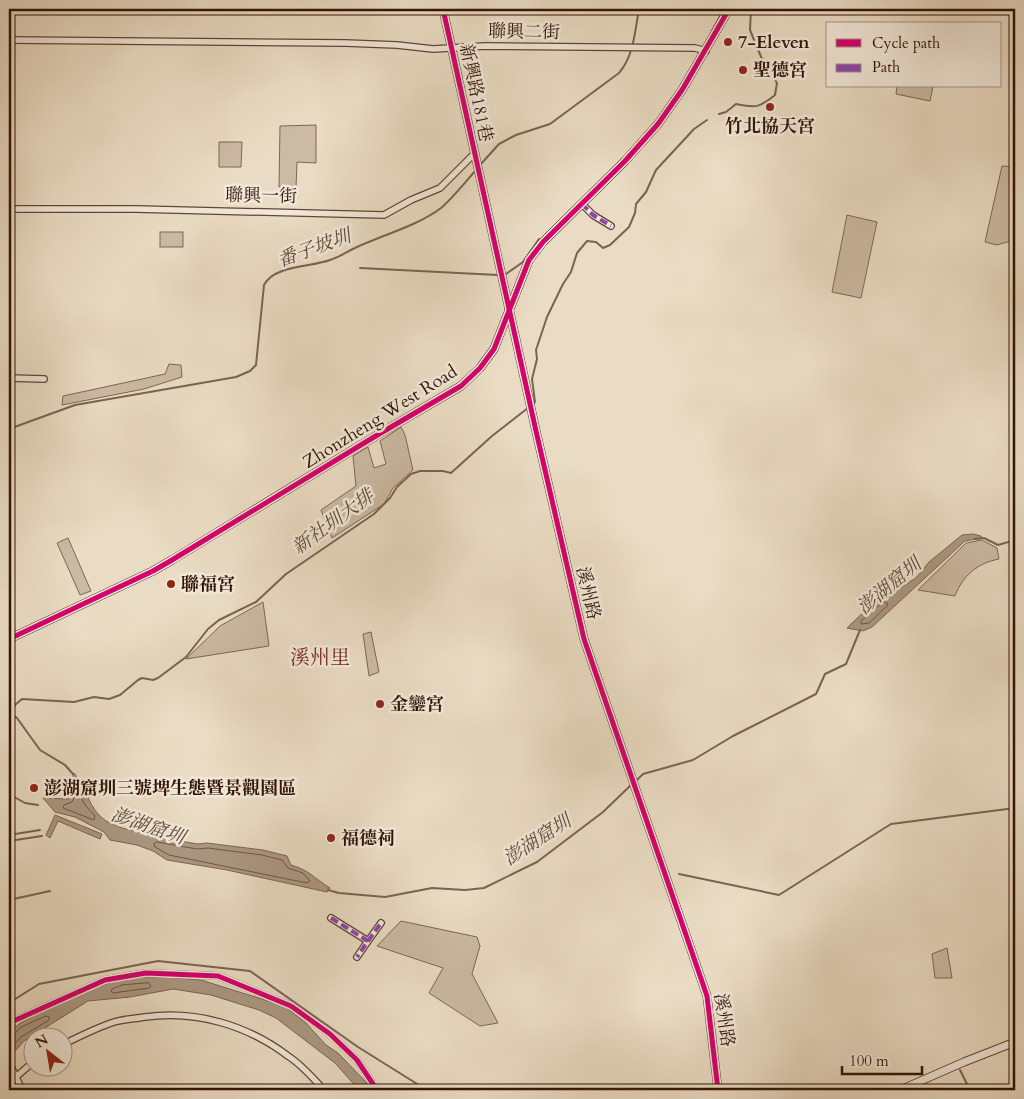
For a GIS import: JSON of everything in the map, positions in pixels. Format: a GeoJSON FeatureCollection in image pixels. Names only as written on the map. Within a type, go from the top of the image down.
{"type":"FeatureCollection","features":[{"type":"Feature","properties":{"kind":"main road","name":"Zhonzheng West Road"},"geometry":{"type":"LineString","coordinates":[[9,639],[153,571],[461,386],[480,368],[494,349],[510,310],[520,278],[529,260],[543,242],[625,161],[671,108],[729,9]]}},
{"type":"Feature","properties":{"kind":"street","name":"新興路181巷"},"geometry":{"type":"LineString","coordinates":[[444,9],[510,310]]}},
{"type":"Feature","properties":{"kind":"street","name":"聯興二街"},"geometry":{"type":"LineString","coordinates":[[9,40],[345,43],[397,45],[433,49],[452,47],[695,48],[706,51]]}},
{"type":"Feature","properties":{"kind":"street","name":"聯興一街"},"geometry":{"type":"LineString","coordinates":[[9,209],[144,209],[384,215],[440,188],[475,153]]}},
{"type":"Feature","properties":{"kind":"street"},"geometry":{"type":"LineString","coordinates":[[582,204],[594,215],[611,226]]}},
{"type":"Feature","properties":{"kind":"street","name":"溪州路"},"geometry":{"type":"LineString","coordinates":[[510,310],[586,645],[708,996],[718,1090]]}},
{"type":"Feature","properties":{"kind":"street"},"geometry":{"type":"LineString","coordinates":[[9,378],[44,379]]}},
{"type":"Feature","properties":{"kind":"street"},"geometry":{"type":"LineString","coordinates":[[331,918],[368,941]]}},
{"type":"Feature","properties":{"kind":"street"},"geometry":{"type":"LineString","coordinates":[[357,957],[381,923]]}},
{"type":"Feature","properties":{"kind":"street"},"geometry":{"type":"LineString","coordinates":[[9,1024],[105,980],[146,973],[218,976],[249,987],[291,1006],[330,1034],[358,1060],[377,1090]]}},
{"type":"Feature","properties":{"kind":"street"},"geometry":{"type":"LineString","coordinates":[[72,1040],[113,1022],[160,1015],[212,1019],[234,1026],[288,1056],[324,1090]]}},
{"type":"Feature","properties":{"kind":"street"},"geometry":{"type":"LineString","coordinates":[[900,1090],[1015,1042]]}},
{"type":"Feature","properties":{"kind":"street"},"geometry":{"type":"LineString","coordinates":[[9,1062],[22,1090]]}},
{"type":"Feature","properties":{"kind":"street"},"geometry":{"type":"LineString","coordinates":[[9,1081],[22,1071]]}},
{"type":"Feature","properties":{"kind":"shaded area"},"geometry":{"type":"Polygon","coordinates":[[[897,88],[933,88],[930,101],[896,94],[897,88]]]}},
{"type":"Feature","properties":{"kind":"shaded area"},"geometry":{"type":"Polygon","coordinates":[[[316,125],[316,163],[297,162],[296,188],[279,187],[280,126],[316,125]]]}},
{"type":"Feature","properties":{"kind":"shaded area"},"geometry":{"type":"Polygon","coordinates":[[[219,142],[242,142],[241,167],[219,167],[219,142]]]}},
{"type":"Feature","properties":{"kind":"shaded area"},"geometry":{"type":"Polygon","coordinates":[[[1002,166],[1015,167],[1015,236],[1014,240],[997,245],[985,242],[1002,166]]]}},
{"type":"Feature","properties":{"kind":"shaded area"},"geometry":{"type":"Polygon","coordinates":[[[847,215],[877,222],[861,298],[832,292],[847,215]]]}},
{"type":"Feature","properties":{"kind":"shaded area"},"geometry":{"type":"Polygon","coordinates":[[[160,232],[183,232],[183,247],[160,247],[160,232]]]}},
{"type":"Feature","properties":{"kind":"shaded area"},"geometry":{"type":"Polygon","coordinates":[[[169,364],[181,365],[182,377],[144,389],[62,405],[63,396],[165,374],[169,364]]]}},
{"type":"Feature","properties":{"kind":"shaded area"},"geometry":{"type":"Polygon","coordinates":[[[401,427],[405,435],[413,470],[393,488],[384,504],[332,538],[321,510],[356,486],[353,456],[368,447],[374,468],[386,464],[380,441],[401,427]]]}},
{"type":"Feature","properties":{"kind":"shaded area"},"geometry":{"type":"Polygon","coordinates":[[[68,538],[91,591],[80,595],[57,543],[68,538]]]}},
{"type":"Feature","properties":{"kind":"shaded area"},"geometry":{"type":"Polygon","coordinates":[[[982,540],[997,548],[999,559],[984,564],[972,571],[962,582],[955,596],[918,590],[966,543],[982,540]]]}},
{"type":"Feature","properties":{"kind":"shaded area"},"geometry":{"type":"Polygon","coordinates":[[[263,602],[269,646],[186,659],[220,626],[263,602]]]}},
{"type":"Feature","properties":{"kind":"shaded area"},"geometry":{"type":"Polygon","coordinates":[[[371,632],[379,672],[369,676],[363,634],[371,632]]]}},
{"type":"Feature","properties":{"kind":"shaded area"},"geometry":{"type":"Polygon","coordinates":[[[401,921],[477,937],[480,946],[472,974],[498,1023],[480,1026],[429,993],[443,968],[377,946],[401,921]]]}},
{"type":"Feature","properties":{"kind":"shaded area"},"geometry":{"type":"Polygon","coordinates":[[[947,948],[952,978],[935,978],[932,954],[947,948]]]}},
{"type":"Feature","properties":{"kind":"water"},"geometry":{"type":"Polygon","coordinates":[[[973,534],[982,538],[965,541],[872,627],[863,631],[847,628],[875,601],[918,576],[929,562],[962,535],[973,534]]]}},
{"type":"Feature","properties":{"kind":"water"},"geometry":{"type":"Polygon","coordinates":[[[74,773],[96,811],[112,824],[143,832],[149,836],[198,844],[207,843],[263,850],[287,856],[291,865],[307,872],[330,888],[327,892],[227,870],[167,860],[153,851],[137,845],[110,840],[104,832],[75,817],[55,812],[43,798],[69,799],[74,773]]]}},
{"type":"Feature","properties":{"kind":"water"},"geometry":{"type":"Polygon","coordinates":[[[55,815],[102,834],[100,839],[58,821],[50,838],[46,835],[55,815]]]}},
{"type":"Feature","properties":{"kind":"water"},"geometry":{"type":"Polygon","coordinates":[[[165,977],[201,980],[284,1006],[306,1023],[326,1045],[338,1053],[367,1083],[369,1090],[359,1090],[335,1063],[276,1018],[259,1010],[211,995],[173,989],[130,997],[88,1001],[48,1026],[22,1026],[22,1043],[9,1058],[9,1032],[19,1024],[46,1009],[92,989],[119,980],[165,977]]]}},
{"type":"Feature","properties":{"kind":"waterway","name":"番子坡圳"},"geometry":{"type":"LineString","coordinates":[[480,165],[499,144],[516,135],[550,124],[619,73],[631,51],[639,9]]}},
{"type":"Feature","properties":{"kind":"waterway"},"geometry":{"type":"LineString","coordinates":[[712,31],[724,9]]}},
{"type":"Feature","properties":{"kind":"waterway","name":"新社圳大排"},"geometry":{"type":"LineString","coordinates":[[719,114],[726,112],[736,104],[748,106],[761,105],[775,95],[777,83],[764,64],[750,30],[751,9]]}},
{"type":"Feature","properties":{"kind":"waterway","name":"新社圳大排"},"geometry":{"type":"LineString","coordinates":[[532,405],[535,402],[532,379],[537,359],[536,350],[547,317],[571,272],[577,253],[587,241],[596,242],[603,248],[610,245],[629,227],[635,213],[636,204],[646,192],[656,170],[694,129],[707,120]]}},
{"type":"Feature","properties":{"kind":"waterway","name":"番子坡圳"},"geometry":{"type":"LineString","coordinates":[[9,429],[75,405],[236,377],[250,371],[256,365],[264,285],[269,278],[285,270],[334,259],[357,247],[422,220],[446,204],[477,169]]}},
{"type":"Feature","properties":{"kind":"waterway"},"geometry":{"type":"LineString","coordinates":[[506,274],[523,262],[539,239]]}},
{"type":"Feature","properties":{"kind":"waterway"},"geometry":{"type":"LineString","coordinates":[[360,268],[498,275]]}},
{"type":"Feature","properties":{"kind":"waterway","name":"新社圳大排"},"geometry":{"type":"LineString","coordinates":[[9,710],[22,699],[74,702],[94,697],[109,699],[120,695],[142,678],[153,680],[158,678],[186,657],[208,629],[219,620],[256,602],[286,574],[374,514],[411,474],[420,471],[451,473],[492,436],[528,408]]}},
{"type":"Feature","properties":{"kind":"waterway","name":"澎湖窟圳"},"geometry":{"type":"LineString","coordinates":[[975,539],[984,538],[998,545],[1015,540]]}},
{"type":"Feature","properties":{"kind":"waterway","name":"澎湖窟圳"},"geometry":{"type":"LineString","coordinates":[[635,782],[643,774],[693,760],[733,736],[816,694],[825,674],[846,664],[860,630]]}},
{"type":"Feature","properties":{"kind":"waterway","name":"澎湖窟圳"},"geometry":{"type":"LineString","coordinates":[[9,712],[17,718],[40,750],[65,765],[73,774]]}},
{"type":"Feature","properties":{"kind":"waterway","name":"澎湖窟圳"},"geometry":{"type":"LineString","coordinates":[[328,890],[339,893],[385,897],[432,888],[465,890],[484,888],[537,862],[603,812],[631,785]]}},
{"type":"Feature","properties":{"kind":"waterway"},"geometry":{"type":"LineString","coordinates":[[9,794],[25,803],[38,805]]}},
{"type":"Feature","properties":{"kind":"waterway"},"geometry":{"type":"LineString","coordinates":[[679,874],[779,895],[891,824],[1015,808]]}},
{"type":"Feature","properties":{"kind":"waterway"},"geometry":{"type":"LineString","coordinates":[[9,835],[40,830]]}},
{"type":"Feature","properties":{"kind":"waterway"},"geometry":{"type":"LineString","coordinates":[[9,841],[42,836]]}},
{"type":"Feature","properties":{"kind":"waterway"},"geometry":{"type":"LineString","coordinates":[[9,900],[50,891]]}},
{"type":"Feature","properties":{"kind":"waterway"},"geometry":{"type":"LineString","coordinates":[[9,1003],[39,984],[158,961],[250,971],[358,1047],[424,1090]]}},
{"type":"Feature","properties":{"kind":"waterway"},"geometry":{"type":"LineString","coordinates":[[960,1070],[970,1090]]}},
{"type":"Feature","properties":{"kind":"marked path"},"geometry":{"type":"LineString","coordinates":[[582,204],[593,215],[611,226]]}},
{"type":"Feature","properties":{"kind":"marked path"},"geometry":{"type":"LineString","coordinates":[[331,918],[368,941],[357,957]]}},
{"type":"Feature","properties":{"kind":"marked path"},"geometry":{"type":"LineString","coordinates":[[368,941],[381,923]]}},
{"type":"Feature","properties":{"kind":"cycle path"},"geometry":{"type":"LineString","coordinates":[[443,9],[584,639],[707,996],[718,1090]]}},
{"type":"Feature","properties":{"kind":"cycle path"},"geometry":{"type":"LineString","coordinates":[[9,639],[153,571],[461,386],[480,368],[494,349],[529,260],[543,242],[625,161],[658,124],[682,90],[729,9]]}},
{"type":"Feature","properties":{"kind":"cycle path"},"geometry":{"type":"LineString","coordinates":[[9,1023],[105,980],[146,973],[218,976],[291,1006],[330,1034],[357,1060],[377,1090]]}},
{"type":"Feature","properties":{"kind":"place","name":"7-Eleven"},"geometry":{"type":"Point","coordinates":[728,42]}},
{"type":"Feature","properties":{"kind":"place","name":"聖德宮"},"geometry":{"type":"Point","coordinates":[743,70]}},
{"type":"Feature","properties":{"kind":"place","name":"竹北協天宮"},"geometry":{"type":"Point","coordinates":[770,107]}},
{"type":"Feature","properties":{"kind":"place","name":"聯福宮"},"geometry":{"type":"Point","coordinates":[171,584]}},
{"type":"Feature","properties":{"kind":"place","name":"金鑾宮"},"geometry":{"type":"Point","coordinates":[380,704]}},
{"type":"Feature","properties":{"kind":"place","name":"澎湖窟圳三號埤生態暨景觀園區"},"geometry":{"type":"Point","coordinates":[34,788]}},
{"type":"Feature","properties":{"kind":"place","name":"福德祠"},"geometry":{"type":"Point","coordinates":[331,838]}},
{"type":"Feature","properties":{"kind":"district","name":"溪州里"},"geometry":{"type":"Point","coordinates":[320,657]}}]}
